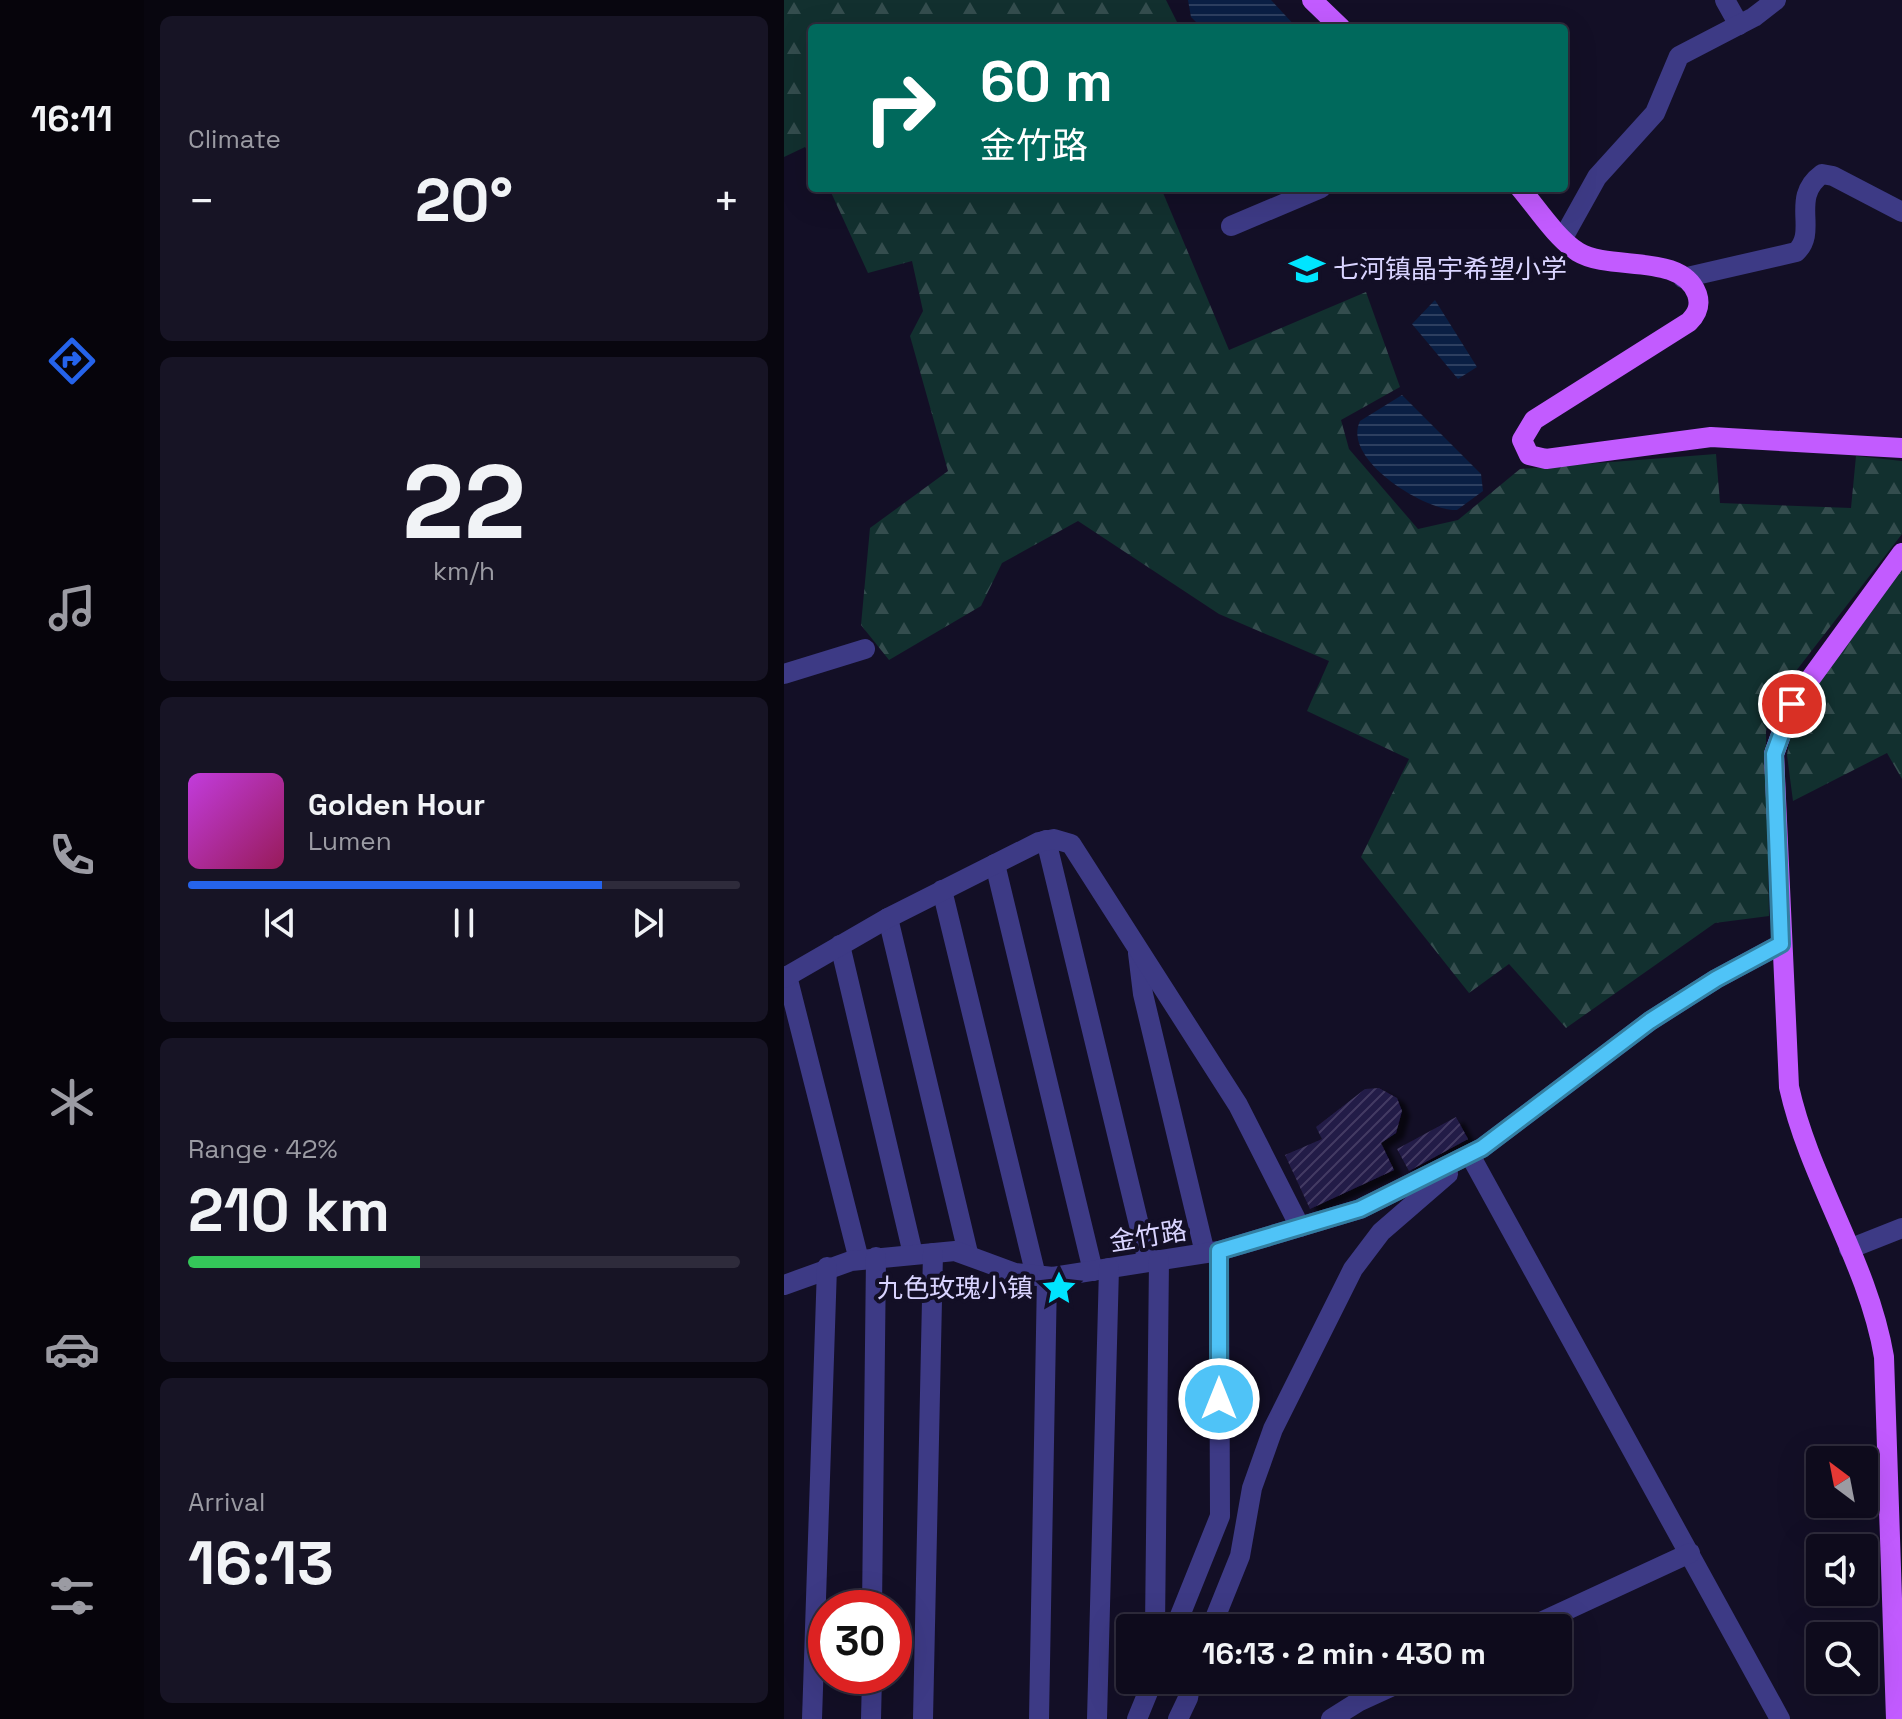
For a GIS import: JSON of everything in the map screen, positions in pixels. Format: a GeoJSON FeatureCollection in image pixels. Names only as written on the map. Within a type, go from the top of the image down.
{"type":"FeatureCollection","features":[{"type":"Feature","properties":{"kind":"main road"},"geometry":{"type":"LineString","coordinates":[[1312,0],[1337,24]]}},
{"type":"Feature","properties":{"kind":"main road"},"geometry":{"type":"LineString","coordinates":[[1523,192],[1580,253],[1597,259],[1668,270],[1683,278],[1695,290],[1699,301],[1693,318],[1534,420],[1522,440],[1529,455],[1546,459],[1711,437],[1902,448]]}},
{"type":"Feature","properties":{"kind":"main road"},"geometry":{"type":"LineString","coordinates":[[1896,1719],[1884,1357],[1875,1315],[1800,1128],[1791,1098],[1786,1064],[1776,742],[1792,704],[1902,553]]}},
{"type":"Feature","properties":{"kind":"street"},"geometry":{"type":"LineString","coordinates":[[1725,0],[1739,25]]}},
{"type":"Feature","properties":{"kind":"street"},"geometry":{"type":"LineString","coordinates":[[1563,238],[1597,177],[1655,113],[1679,56],[1739,25],[1776,0]]}},
{"type":"Feature","properties":{"kind":"street"},"geometry":{"type":"LineString","coordinates":[[1683,278],[1765,262],[1796,252],[1806,237],[1803,211],[1807,193],[1822,174],[1833,176],[1902,212]]}},
{"type":"Feature","properties":{"kind":"street"},"geometry":{"type":"LineString","coordinates":[[1231,226],[1312,192]]}},
{"type":"Feature","properties":{"kind":"street"},"geometry":{"type":"LineString","coordinates":[[784,674],[865,649]]}},
{"type":"Feature","properties":{"kind":"street"},"geometry":{"type":"LineString","coordinates":[[1046,840],[1153,1261],[1155,1614]]}},
{"type":"Feature","properties":{"kind":"street"},"geometry":{"type":"LineString","coordinates":[[872,1590],[868,1258],[785,977],[888,918],[1046,840],[1071,844],[1238,1105],[1300,1227]]}},
{"type":"Feature","properties":{"kind":"street"},"geometry":{"type":"LineString","coordinates":[[995,864],[1101,1269],[1097,1719]]}},
{"type":"Feature","properties":{"kind":"street"},"geometry":{"type":"LineString","coordinates":[[942,890],[1041,1276],[1039,1719]]}},
{"type":"Feature","properties":{"kind":"street"},"geometry":{"type":"LineString","coordinates":[[888,918],[968,1253]]}},
{"type":"Feature","properties":{"kind":"street","name":"金竹路"},"geometry":{"type":"LineString","coordinates":[[784,1285],[827,1267],[868,1258],[923,1253],[968,1253],[1015,1273],[1041,1276],[1101,1269],[1212,1252],[1360,1209],[1465,1157],[1673,1006],[1781,944]]}},
{"type":"Feature","properties":{"kind":"street"},"geometry":{"type":"LineString","coordinates":[[840,945],[923,1253],[923,1719]]}},
{"type":"Feature","properties":{"kind":"street"},"geometry":{"type":"LineString","coordinates":[[1138,949],[1143,994],[1212,1252],[1220,1516],[1181,1614]]}},
{"type":"Feature","properties":{"kind":"street"},"geometry":{"type":"LineString","coordinates":[[1217,1614],[1240,1556],[1261,1458],[1353,1269],[1381,1232],[1465,1157],[1690,1553],[1780,1719]]}},
{"type":"Feature","properties":{"kind":"street"},"geometry":{"type":"LineString","coordinates":[[1849,1249],[1902,1228]]}},
{"type":"Feature","properties":{"kind":"street"},"geometry":{"type":"LineString","coordinates":[[812,1719],[827,1267]]}},
{"type":"Feature","properties":{"kind":"street"},"geometry":{"type":"LineString","coordinates":[[1558,1614],[1690,1553]]}},
{"type":"Feature","properties":{"kind":"street"},"geometry":{"type":"LineString","coordinates":[[871,1719],[872,1694]]}},
{"type":"Feature","properties":{"kind":"street"},"geometry":{"type":"LineString","coordinates":[[1137,1719],[1147,1694]]}},
{"type":"Feature","properties":{"kind":"street"},"geometry":{"type":"LineString","coordinates":[[1178,1719],[1189,1694]]}},
{"type":"Feature","properties":{"kind":"street"},"geometry":{"type":"LineString","coordinates":[[1331,1719],[1374,1694]]}},
{"type":"Feature","properties":{"kind":"green space"},"geometry":{"type":"Polygon","coordinates":[[[784,0],[1166,0],[1178,24],[808,24],[808,152],[805,147],[784,157],[784,0]]]}},
{"type":"Feature","properties":{"kind":"green space"},"geometry":{"type":"Polygon","coordinates":[[[831,192],[1163,192],[1229,350],[1366,292],[1400,387],[1341,420],[1349,449],[1418,529],[1458,520],[1520,469],[1716,454],[1720,503],[1851,508],[1856,456],[1902,461],[1902,534],[1789,680],[1774,705],[1766,731],[1769,916],[1715,923],[1566,1028],[1509,964],[1469,993],[1361,857],[1409,759],[1307,711],[1329,661],[1219,614],[1078,521],[1002,563],[981,606],[889,660],[861,625],[870,528],[948,471],[910,336],[923,311],[912,261],[868,273],[831,192]]]}},
{"type":"Feature","properties":{"kind":"green space"},"geometry":{"type":"Polygon","coordinates":[[[1902,565],[1902,779],[1887,753],[1793,801],[1787,755],[1791,731],[1824,673],[1902,565]]]}},
{"type":"Feature","properties":{"kind":"water"},"geometry":{"type":"Polygon","coordinates":[[[1188,0],[1271,0],[1293,24],[1198,24],[1191,17],[1188,0]]]}},
{"type":"Feature","properties":{"kind":"water"},"geometry":{"type":"Polygon","coordinates":[[[1435,300],[1477,367],[1458,379],[1412,324],[1435,300]]]}},
{"type":"Feature","properties":{"kind":"water"},"geometry":{"type":"Polygon","coordinates":[[[1402,395],[1481,474],[1483,491],[1457,510],[1443,508],[1408,493],[1374,467],[1363,452],[1357,436],[1360,421],[1402,395]]]}},
{"type":"Feature","properties":{"kind":"building"},"geometry":{"type":"Polygon","coordinates":[[[1379,1088],[1397,1098],[1402,1111],[1396,1133],[1381,1143],[1394,1170],[1310,1209],[1285,1155],[1322,1139],[1316,1127],[1365,1089],[1379,1088]]]}},
{"type":"Feature","properties":{"kind":"building"},"geometry":{"type":"Polygon","coordinates":[[[1456,1117],[1468,1139],[1409,1171],[1397,1149],[1456,1117]]]}},
{"type":"Feature","properties":{"kind":"place","name":"七河镇晶宇希望小学"},"geometry":{"type":"Point","coordinates":[1307,269]}},
{"type":"Feature","properties":{"kind":"place","name":"九色玫瑰小镇"},"geometry":{"type":"Point","coordinates":[1059,1288]}},
{"type":"Feature","properties":{"kind":"route"},"geometry":{"type":"LineString","coordinates":[[1219,1399],[1219,1251],[1360,1209],[1482,1148],[1650,1021],[1716,979],[1781,944],[1774,754],[1792,704]]}}]}
